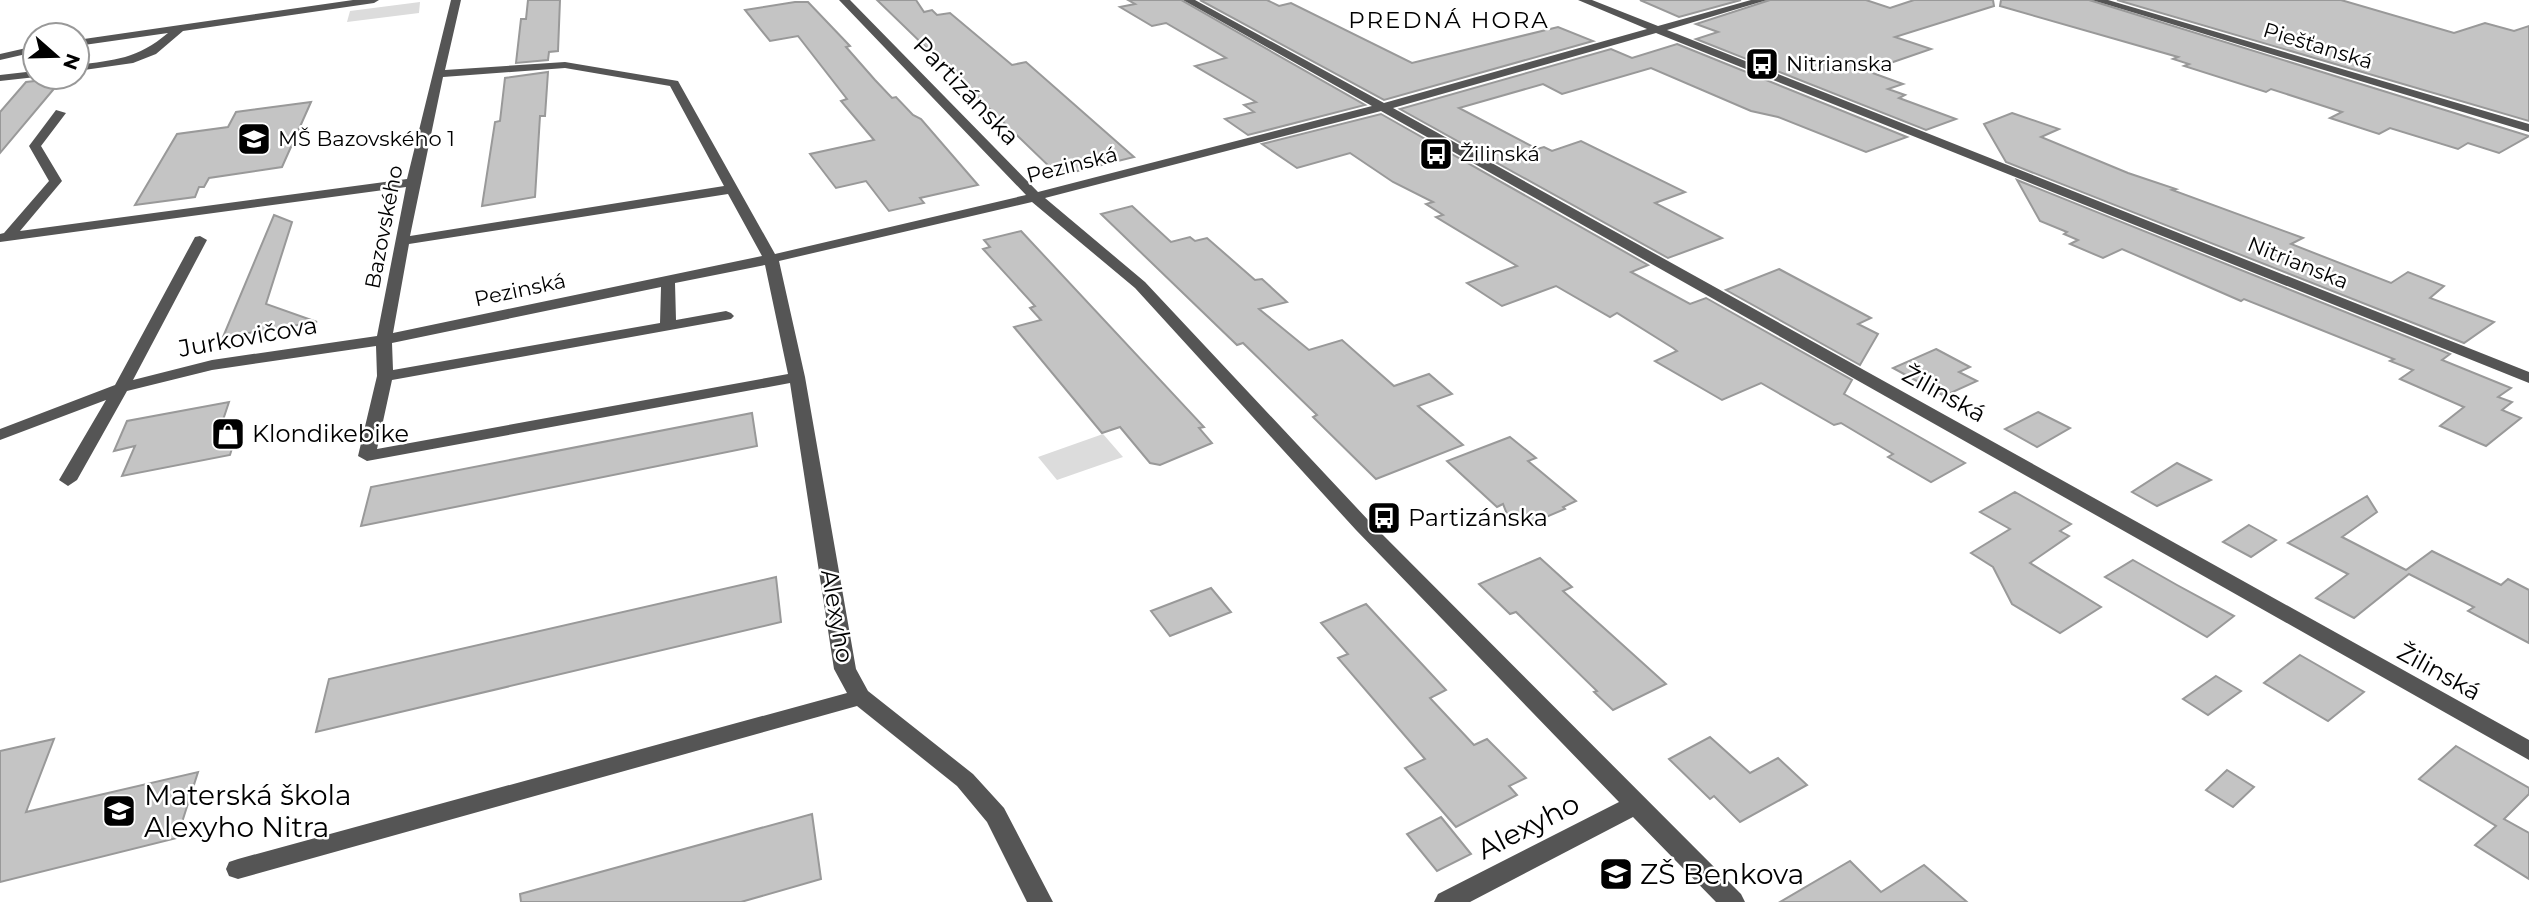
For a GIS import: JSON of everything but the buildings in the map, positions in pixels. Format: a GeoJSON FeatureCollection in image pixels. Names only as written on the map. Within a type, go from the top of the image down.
{"type":"FeatureCollection","features":[{"type":"Feature","properties":{"kind":"street"},"geometry":{"type":"LineString","coordinates":[[91,41],[374,0]]}},
{"type":"Feature","properties":{"kind":"street","name":"Bazovského"},"geometry":{"type":"LineString","coordinates":[[456,0],[450,36],[438,74],[414,181],[384,340],[385,376],[367,456],[797,377]]}},
{"type":"Feature","properties":{"kind":"street","name":"Partizánska"},"geometry":{"type":"LineString","coordinates":[[844,0],[1035,197],[1140,285],[1363,526],[1732,902]]}},
{"type":"Feature","properties":{"kind":"street","name":"Žilinská"},"geometry":{"type":"LineString","coordinates":[[1188,0],[2529,751]]}},
{"type":"Feature","properties":{"kind":"street","name":"Nitrianska"},"geometry":{"type":"LineString","coordinates":[[1583,0],[2529,378]]}},
{"type":"Feature","properties":{"kind":"street","name":"Pezinská"},"geometry":{"type":"LineString","coordinates":[[384,340],[771,259],[1035,197],[1380,107],[1762,0]]}},
{"type":"Feature","properties":{"kind":"street","name":"Piešťanská"},"geometry":{"type":"LineString","coordinates":[[2097,0],[2529,128]]}},
{"type":"Feature","properties":{"kind":"street"},"geometry":{"type":"LineString","coordinates":[[91,66],[129,61],[152,52],[179,29]]}},
{"type":"Feature","properties":{"kind":"street"},"geometry":{"type":"LineString","coordinates":[[0,57],[21,52]]}},
{"type":"Feature","properties":{"kind":"street","name":"Alexyho"},"geometry":{"type":"LineString","coordinates":[[438,74],[565,65],[674,83],[771,259],[797,377],[845,669],[860,697],[965,780],[996,815],[1040,902]]}},
{"type":"Feature","properties":{"kind":"street"},"geometry":{"type":"LineString","coordinates":[[0,78],[21,76]]}},
{"type":"Feature","properties":{"kind":"street"},"geometry":{"type":"LineString","coordinates":[[4,237],[57,181],[35,146],[60,113]]}},
{"type":"Feature","properties":{"kind":"street"},"geometry":{"type":"LineString","coordinates":[[4,237],[414,181]]}},
{"type":"Feature","properties":{"kind":"street"},"geometry":{"type":"LineString","coordinates":[[403,241],[732,189]]}},
{"type":"Feature","properties":{"kind":"street","name":"Jurkovičova"},"geometry":{"type":"LineString","coordinates":[[68,480],[121,388],[200,240]]}},
{"type":"Feature","properties":{"kind":"street"},"geometry":{"type":"LineString","coordinates":[[668,281],[668,326]]}},
{"type":"Feature","properties":{"kind":"street"},"geometry":{"type":"LineString","coordinates":[[385,376],[726,316]]}},
{"type":"Feature","properties":{"kind":"street","name":"Jurkovičova"},"geometry":{"type":"LineString","coordinates":[[0,435],[121,388],[212,365],[384,340]]}},
{"type":"Feature","properties":{"kind":"street"},"geometry":{"type":"LineString","coordinates":[[238,869],[860,697]]}},
{"type":"Feature","properties":{"kind":"street","name":"Alexyho"},"geometry":{"type":"LineString","coordinates":[[1447,902],[1636,804]]}},
{"type":"Feature","properties":{"kind":"shaded area"},"geometry":{"type":"Polygon","coordinates":[[[420,2],[419,13],[347,22],[350,11],[420,2]]]}},
{"type":"Feature","properties":{"kind":"shaded area"},"geometry":{"type":"Polygon","coordinates":[[[1103,434],[1123,457],[1057,480],[1038,457],[1103,434]]]}},
{"type":"Feature","properties":{"kind":"place","name":"Nitrianska"},"geometry":{"type":"Point","coordinates":[1762,64]}},
{"type":"Feature","properties":{"kind":"place","name":"MŠ Bazovského 1"},"geometry":{"type":"Point","coordinates":[254,139]}},
{"type":"Feature","properties":{"kind":"place","name":"Žilinská"},"geometry":{"type":"Point","coordinates":[1436,154]}},
{"type":"Feature","properties":{"kind":"place","name":"Klondikebike"},"geometry":{"type":"Point","coordinates":[228,434]}},
{"type":"Feature","properties":{"kind":"place","name":"Partizánska"},"geometry":{"type":"Point","coordinates":[1384,518]}},
{"type":"Feature","properties":{"kind":"place","name":"Materská škola Alexyho Nitra"},"geometry":{"type":"Point","coordinates":[119,811]}},
{"type":"Feature","properties":{"kind":"place","name":"ZŠ Benkova"},"geometry":{"type":"Point","coordinates":[1616,874]}},
{"type":"Feature","properties":{"kind":"district","name":"PREDNÁ HORA"},"geometry":{"type":"Point","coordinates":[1449,20]}}]}
